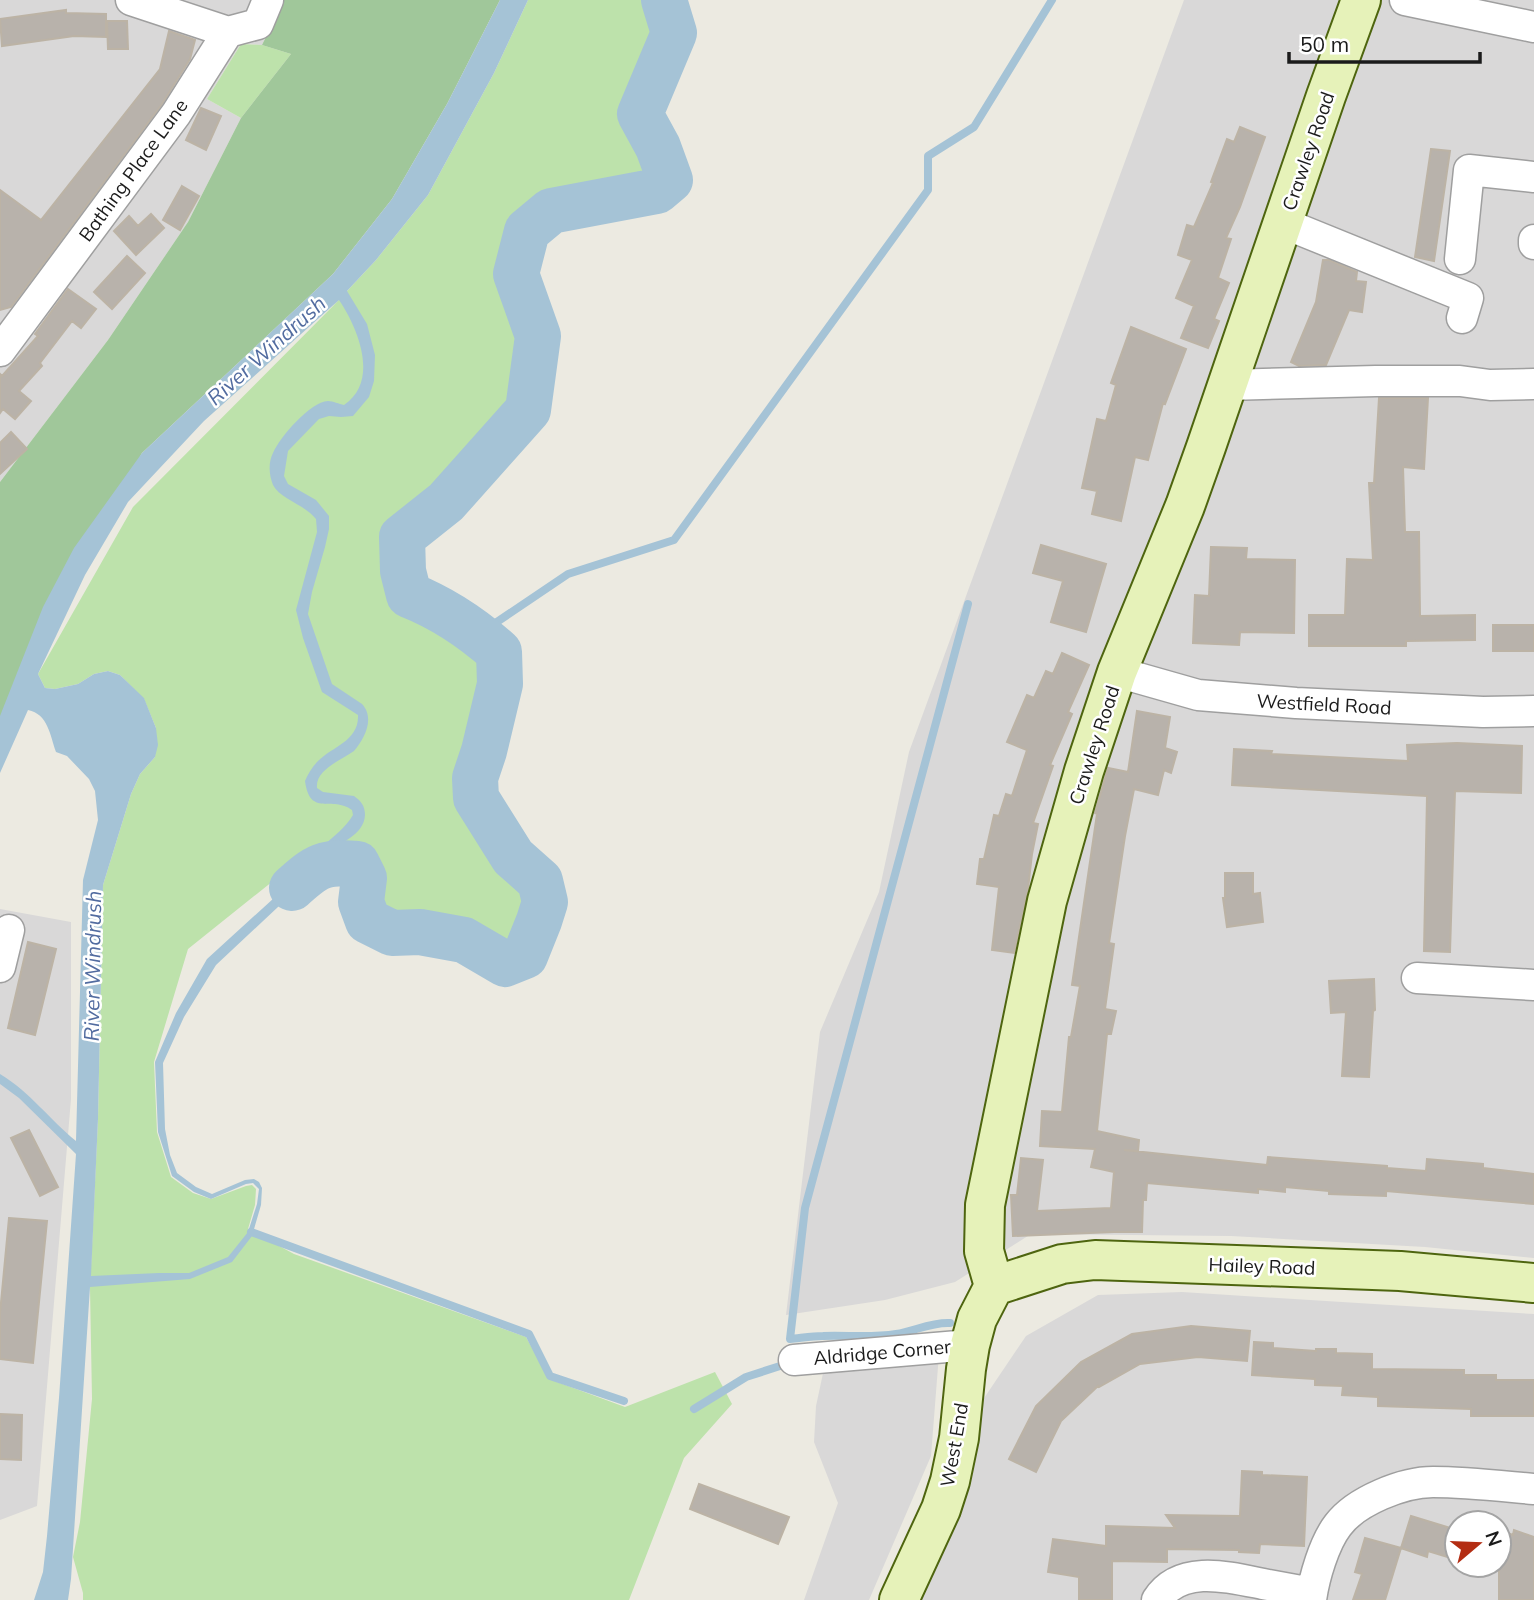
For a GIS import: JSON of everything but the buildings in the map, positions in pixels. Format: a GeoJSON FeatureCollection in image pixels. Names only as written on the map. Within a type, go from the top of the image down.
{"type":"FeatureCollection","features":[{"type":"Feature","properties":{"kind":"street"},"geometry":{"type":"LineString","coordinates":[[131,0],[228,32],[258,23],[268,0]]}},
{"type":"Feature","properties":{"kind":"street","name":"Crawley Road"},"geometry":{"type":"LineString","coordinates":[[994,1286],[984,1251],[985,1205],[1046,901],[1084,771],[1117,672],[1185,506],[1361,0]]}},
{"type":"Feature","properties":{"kind":"street"},"geometry":{"type":"LineString","coordinates":[[1405,0],[1534,27]]}},
{"type":"Feature","properties":{"kind":"street","name":"Bathing Place Lane"},"geometry":{"type":"LineString","coordinates":[[0,351],[176,114],[228,32]]}},
{"type":"Feature","properties":{"kind":"street","name":"Crawley Road"},"geometry":{"type":"LineString","coordinates":[[1283,223],[1465,289],[1469,170],[1534,177]]}},
{"type":"Feature","properties":{"kind":"street"},"geometry":{"type":"LineString","coordinates":[[1227,385],[1376,380],[1460,381],[1490,385],[1534,384]]}},
{"type":"Feature","properties":{"kind":"street","name":"Westfield Road"},"geometry":{"type":"LineString","coordinates":[[1117,672],[1198,695],[1296,704],[1483,712],[1534,711]]}},
{"type":"Feature","properties":{"kind":"street"},"geometry":{"type":"LineString","coordinates":[[0,967],[9,930]]}},
{"type":"Feature","properties":{"kind":"street"},"geometry":{"type":"LineString","coordinates":[[1417,978],[1534,985]]}},
{"type":"Feature","properties":{"kind":"street","name":"Hailey Road"},"geometry":{"type":"LineString","coordinates":[[994,1286],[1062,1264],[1095,1260],[1400,1271],[1534,1283]]}},
{"type":"Feature","properties":{"kind":"street","name":"West End"},"geometry":{"type":"LineString","coordinates":[[899,1600],[941,1509],[950,1481],[970,1345],[977,1319],[994,1286]]}},
{"type":"Feature","properties":{"kind":"street","name":"Aldridge Corner"},"geometry":{"type":"LineString","coordinates":[[794,1360],[970,1345]]}},
{"type":"Feature","properties":{"kind":"street"},"geometry":{"type":"LineString","coordinates":[[1157,1600],[1171,1586],[1187,1578],[1212,1575],[1312,1597],[1325,1548],[1337,1525],[1353,1510],[1388,1490],[1430,1482],[1534,1489]]}},
{"type":"Feature","properties":{"kind":"shaded area"},"geometry":{"type":"Polygon","coordinates":[[[0,0],[284,0],[262,45],[241,44],[207,99],[241,118],[188,222],[108,340],[0,482],[0,0]]]}},
{"type":"Feature","properties":{"kind":"shaded area"},"geometry":{"type":"Polygon","coordinates":[[[1184,0],[1534,0],[1534,1258],[1425,1247],[1231,1236],[1031,1234],[955,1282],[885,1300],[786,1315],[820,1032],[879,892],[909,752],[1184,0]]]}},
{"type":"Feature","properties":{"kind":"shaded area"},"geometry":{"type":"Polygon","coordinates":[[[0,909],[71,922],[71,1099],[37,1506],[0,1520],[0,909]]]}},
{"type":"Feature","properties":{"kind":"shaded area"},"geometry":{"type":"Polygon","coordinates":[[[1182,1292],[1534,1314],[1534,1600],[921,1600],[972,1416],[1026,1336],[1098,1295],[1182,1292]]]}},
{"type":"Feature","properties":{"kind":"shaded area"},"geometry":{"type":"Polygon","coordinates":[[[939,1354],[931,1456],[869,1600],[804,1600],[838,1503],[814,1442],[816,1406],[825,1364],[939,1354]]]}},
{"type":"Feature","properties":{"kind":"green space"},"geometry":{"type":"Polygon","coordinates":[[[284,0],[500,0],[447,104],[392,199],[333,274],[142,453],[0,722],[0,482],[108,340],[188,222],[241,118],[291,54],[262,45],[284,0]]]}},
{"type":"Feature","properties":{"kind":"green space"},"geometry":{"type":"Polygon","coordinates":[[[528,0],[648,0],[661,35],[628,111],[656,178],[544,203],[517,224],[503,272],[523,337],[518,404],[390,531],[398,607],[487,659],[488,685],[463,772],[461,798],[502,871],[533,900],[516,945],[505,949],[462,926],[393,921],[375,912],[373,873],[363,855],[343,853],[298,861],[188,949],[154,1062],[157,1132],[171,1177],[193,1193],[211,1199],[246,1186],[252,1185],[256,1189],[255,1205],[248,1229],[294,1254],[526,1337],[549,1379],[625,1407],[715,1372],[732,1404],[684,1458],[629,1600],[83,1600],[73,1557],[80,1522],[92,1399],[90,1288],[98,1119],[103,885],[131,794],[140,774],[155,757],[156,728],[144,699],[120,675],[108,671],[94,674],[78,684],[55,689],[45,688],[38,674],[133,507],[333,306],[376,260],[428,195],[494,73],[528,0]]]}},
{"type":"Feature","properties":{"kind":"green space"},"geometry":{"type":"Polygon","coordinates":[[[241,44],[262,45],[291,54],[241,118],[207,99],[241,44]]]}},
{"type":"Feature","properties":{"kind":"water"},"geometry":{"type":"Polygon","coordinates":[[[500,0],[528,0],[494,73],[428,195],[376,260],[347,291],[367,324],[375,355],[374,381],[369,397],[353,416],[329,416],[319,419],[288,451],[284,476],[288,484],[316,500],[329,516],[329,529],[308,614],[332,684],[362,704],[368,715],[367,728],[358,746],[324,771],[317,782],[317,788],[323,792],[354,796],[363,806],[364,822],[356,833],[326,854],[329,860],[346,857],[347,866],[311,876],[216,965],[184,1017],[163,1063],[165,1129],[177,1173],[196,1187],[212,1194],[245,1180],[254,1179],[259,1182],[262,1188],[261,1205],[252,1236],[232,1262],[190,1279],[90,1287],[68,1600],[34,1600],[43,1572],[47,1536],[76,1154],[19,1098],[0,1084],[0,1074],[21,1089],[76,1141],[83,880],[98,820],[95,791],[89,779],[67,756],[56,752],[47,726],[35,712],[28,710],[0,773],[0,716],[43,607],[74,548],[142,453],[333,274],[392,199],[447,104],[500,0]],[[339,300],[204,421],[128,502],[85,575],[38,674],[45,688],[55,689],[78,684],[94,674],[108,671],[120,675],[144,698],[156,728],[158,745],[155,757],[140,774],[131,794],[103,885],[98,1119],[91,1276],[189,1273],[228,1257],[248,1232],[257,1204],[259,1189],[253,1183],[211,1199],[194,1192],[172,1176],[158,1132],[155,1062],[176,1013],[207,959],[309,866],[321,848],[353,815],[352,810],[344,806],[323,804],[312,799],[305,781],[316,763],[350,737],[357,724],[358,715],[322,692],[296,610],[317,532],[316,519],[276,490],[270,469],[271,457],[296,421],[321,403],[330,401],[344,405],[355,395],[361,382],[362,354],[339,300]]]}},
{"type":"Feature","properties":{"kind":"waterway","name":"River Windrush"},"geometry":{"type":"LineString","coordinates":[[292,888],[314,870],[328,864],[357,864],[364,878],[361,902],[368,921],[392,933],[420,932],[464,940],[505,964],[525,956],[545,902],[540,881],[513,857],[476,798],[475,778],[500,684],[499,652],[456,619],[409,595],[403,571],[402,537],[446,502],[528,410],[538,336],[516,274],[527,231],[551,211],[657,191],[670,180],[658,147],[640,114],[674,33],[664,0]]}},
{"type":"Feature","properties":{"kind":"waterway"},"geometry":{"type":"LineString","coordinates":[[479,634],[568,574],[674,540],[928,190],[928,156],[974,127],[1052,0]]}},
{"type":"Feature","properties":{"kind":"waterway"},"geometry":{"type":"LineString","coordinates":[[950,1323],[887,1335],[790,1339],[805,1208],[968,604]]}},
{"type":"Feature","properties":{"kind":"waterway"},"geometry":{"type":"LineString","coordinates":[[251,1232],[529,1334],[550,1376],[624,1401]]}},
{"type":"Feature","properties":{"kind":"waterway"},"geometry":{"type":"LineString","coordinates":[[694,1409],[746,1377],[780,1366]]}}]}
